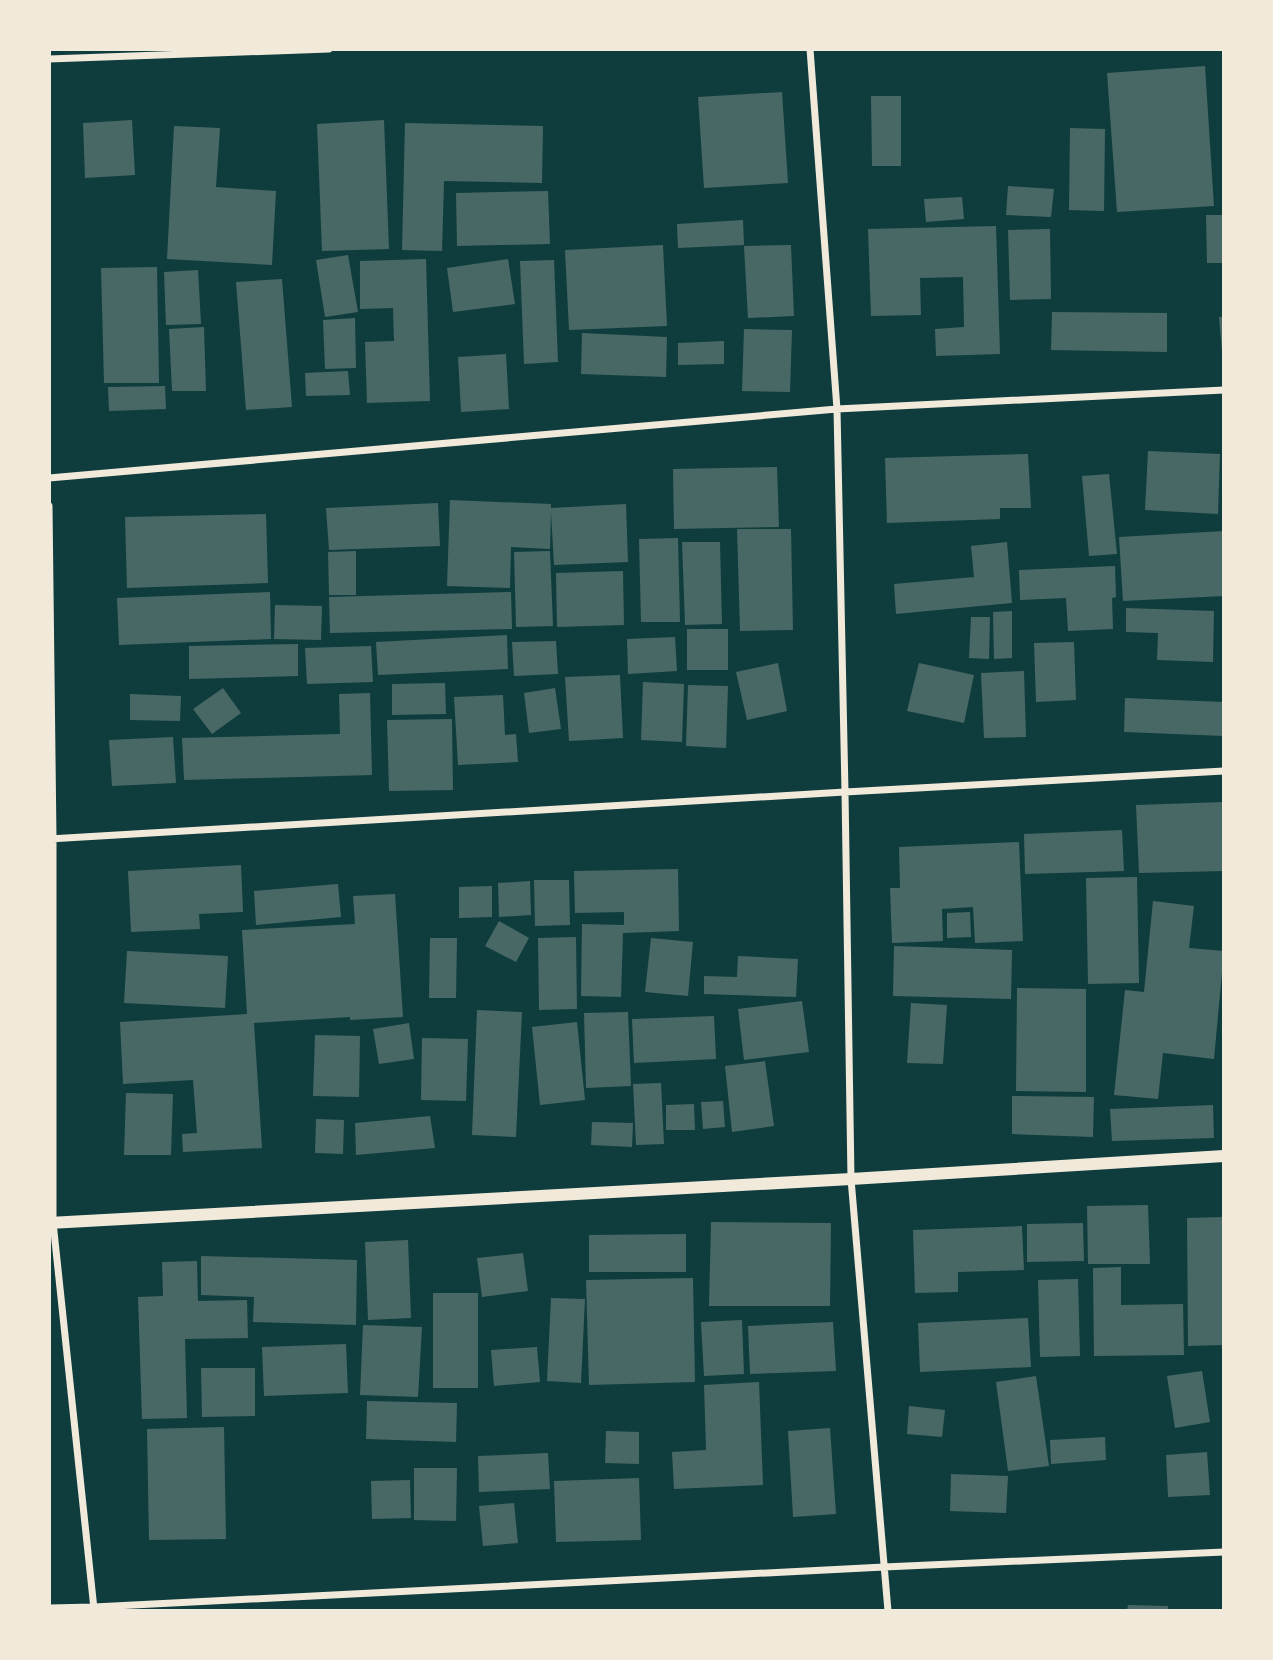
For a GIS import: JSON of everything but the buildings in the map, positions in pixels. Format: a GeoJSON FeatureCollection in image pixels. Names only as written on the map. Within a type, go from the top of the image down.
{"type":"FeatureCollection","features":[{"type":"Feature","properties":{"kind":"street"},"geometry":{"type":"LineString","coordinates":[[49,59],[329,49]]}},
{"type":"Feature","properties":{"kind":"street"},"geometry":{"type":"LineString","coordinates":[[810,49],[837,409],[851,1179],[888,1611]]}},
{"type":"Feature","properties":{"kind":"street"},"geometry":{"type":"LineString","coordinates":[[49,478],[837,409],[1224,390]]}},
{"type":"Feature","properties":{"kind":"street"},"geometry":{"type":"LineString","coordinates":[[49,506],[51,1222],[94,1609]]}},
{"type":"Feature","properties":{"kind":"street"},"geometry":{"type":"LineString","coordinates":[[51,839],[1224,771]]}},
{"type":"Feature","properties":{"kind":"street"},"geometry":{"type":"LineString","coordinates":[[51,1222],[1224,1156]]}},
{"type":"Feature","properties":{"kind":"street"},"geometry":{"type":"LineString","coordinates":[[49,1608],[94,1609],[884,1567],[1224,1552]]}}]}
